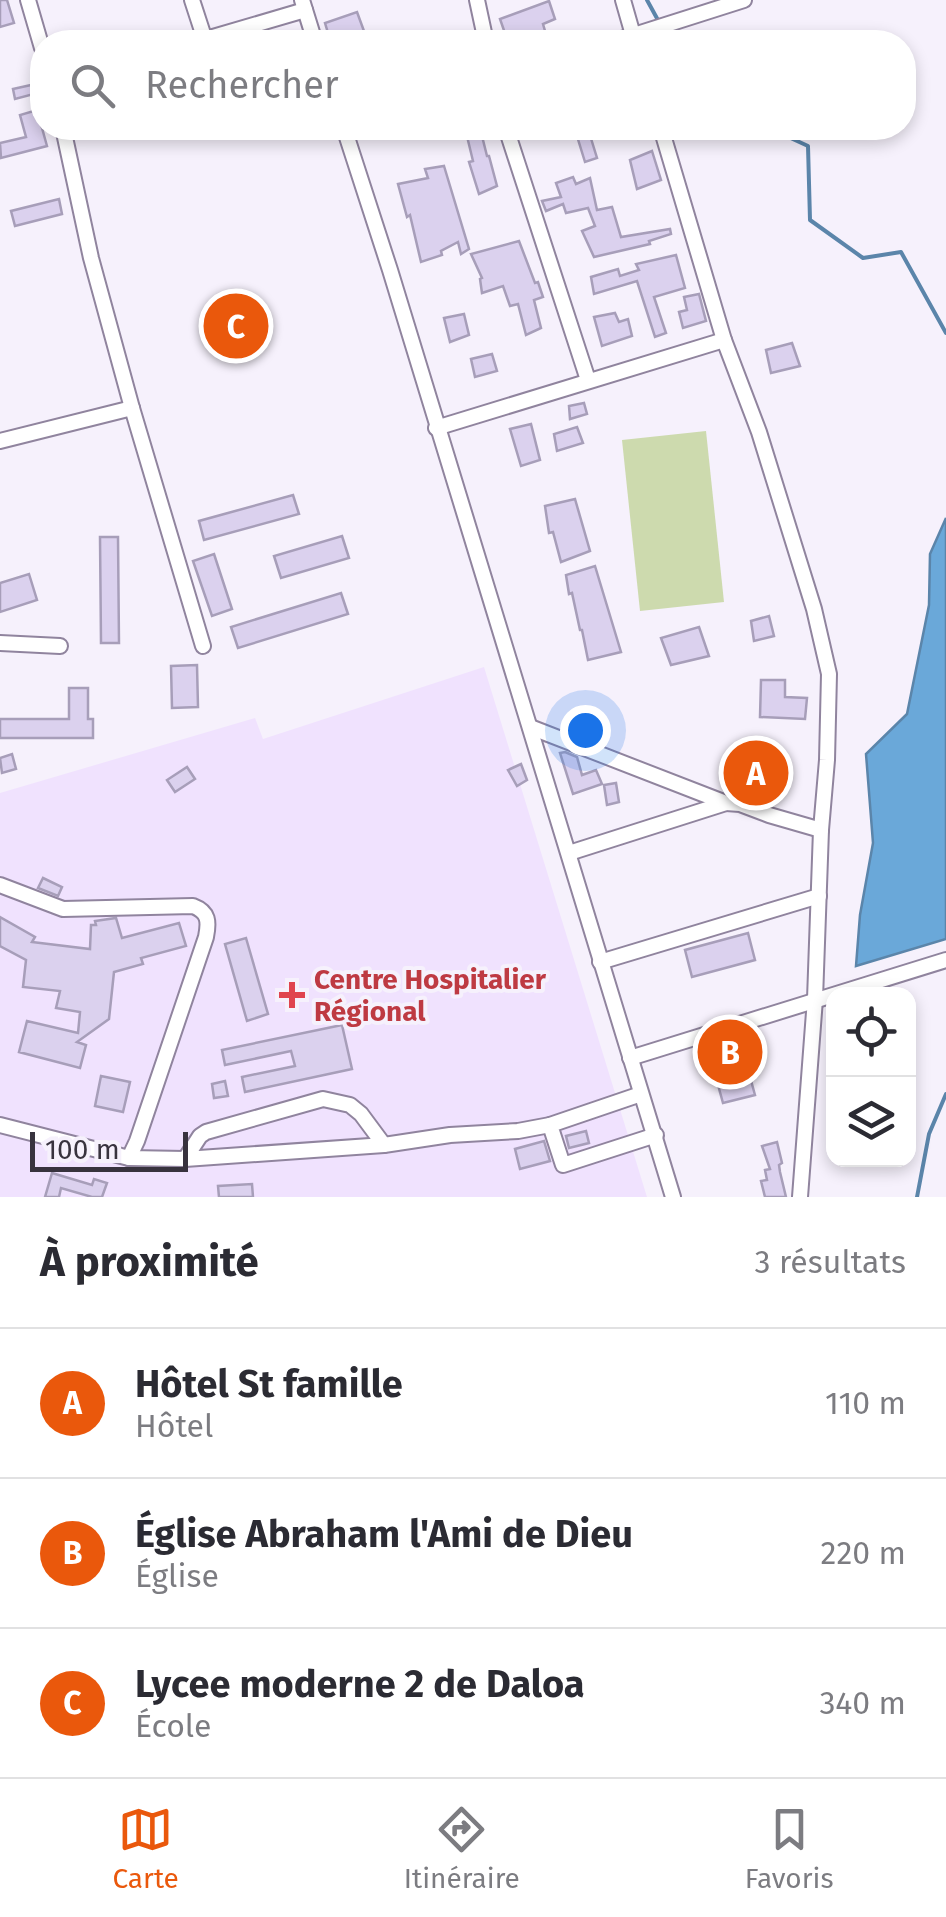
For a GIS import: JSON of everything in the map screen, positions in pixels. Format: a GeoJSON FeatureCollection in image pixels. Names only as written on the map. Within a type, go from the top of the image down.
{"type":"FeatureCollection","features":[{"type":"Feature","properties":{"kind":"street"},"geometry":{"type":"LineString","coordinates":[[28,0],[37,30]]}},
{"type":"Feature","properties":{"kind":"street"},"geometry":{"type":"LineString","coordinates":[[192,0],[199,30]]}},
{"type":"Feature","properties":{"kind":"street"},"geometry":{"type":"LineString","coordinates":[[477,0],[483,30]]}},
{"type":"Feature","properties":{"kind":"street"},"geometry":{"type":"LineString","coordinates":[[623,0],[632,30]]}},
{"type":"Feature","properties":{"kind":"street"},"geometry":{"type":"LineString","coordinates":[[662,30],[744,0]]}},
{"type":"Feature","properties":{"kind":"street"},"geometry":{"type":"LineString","coordinates":[[232,30],[303,5],[312,30]]}},
{"type":"Feature","properties":{"kind":"street"},"geometry":{"type":"LineString","coordinates":[[66,140],[91,258],[203,646]]}},
{"type":"Feature","properties":{"kind":"street"},"geometry":{"type":"LineString","coordinates":[[348,140],[674,1197]]}},
{"type":"Feature","properties":{"kind":"street"},"geometry":{"type":"LineString","coordinates":[[510,140],[588,380]]}},
{"type":"Feature","properties":{"kind":"street"},"geometry":{"type":"LineString","coordinates":[[665,140],[724,340],[759,432],[814,609],[829,674],[815,999],[800,1197]]}},
{"type":"Feature","properties":{"kind":"street"},"geometry":{"type":"LineString","coordinates":[[436,428],[724,340]]}},
{"type":"Feature","properties":{"kind":"street"},"geometry":{"type":"LineString","coordinates":[[0,441],[132,408]]}},
{"type":"Feature","properties":{"kind":"street"},"geometry":{"type":"LineString","coordinates":[[0,642],[60,646]]}},
{"type":"Feature","properties":{"kind":"street"},"geometry":{"type":"LineString","coordinates":[[530,727],[726,803],[821,830]]}},
{"type":"Feature","properties":{"kind":"street"},"geometry":{"type":"LineString","coordinates":[[570,854],[726,803]]}},
{"type":"Feature","properties":{"kind":"street"},"geometry":{"type":"LineString","coordinates":[[0,884],[62,909],[193,906],[207,916],[206,937],[129,1158]]}},
{"type":"Feature","properties":{"kind":"street"},"geometry":{"type":"LineString","coordinates":[[600,962],[820,896]]}},
{"type":"Feature","properties":{"kind":"street"},"geometry":{"type":"LineString","coordinates":[[630,1058],[946,960]]}},
{"type":"Feature","properties":{"kind":"street"},"geometry":{"type":"LineString","coordinates":[[0,1125],[129,1158],[185,1159],[518,1131],[550,1126],[641,1094]]}},
{"type":"Feature","properties":{"kind":"street"},"geometry":{"type":"LineString","coordinates":[[185,1159],[206,1132],[323,1099],[350,1106],[361,1114],[384,1145]]}},
{"type":"Feature","properties":{"kind":"street"},"geometry":{"type":"LineString","coordinates":[[550,1126],[563,1165],[656,1134]]}},
{"type":"Feature","properties":{"kind":"shaded area","name":"Centre Hospitalier Régional"},"geometry":{"type":"Polygon","coordinates":[[[484,667],[647,1197],[0,1197],[0,793],[255,718],[263,739],[484,667]]]}},
{"type":"Feature","properties":{"kind":"green space"},"geometry":{"type":"Polygon","coordinates":[[[706,431],[724,602],[640,611],[622,440],[706,431]]]}},
{"type":"Feature","properties":{"kind":"water"},"geometry":{"type":"Polygon","coordinates":[[[946,518],[946,939],[856,966],[860,915],[873,843],[866,754],[907,714],[929,605],[930,554],[946,518]]]}},
{"type":"Feature","properties":{"kind":"building"},"geometry":{"type":"Polygon","coordinates":[[[0,0],[7,0],[14,23],[0,27],[0,0]]]}},
{"type":"Feature","properties":{"kind":"building"},"geometry":{"type":"Polygon","coordinates":[[[549,1],[555,19],[543,24],[545,30],[504,30],[500,19],[549,1]]]}},
{"type":"Feature","properties":{"kind":"building"},"geometry":{"type":"Polygon","coordinates":[[[357,12],[364,30],[327,30],[325,23],[357,12]]]}},
{"type":"Feature","properties":{"kind":"building"},"geometry":{"type":"Polygon","coordinates":[[[30,85],[30,95],[15,99],[13,89],[30,85]]]}},
{"type":"Feature","properties":{"kind":"building"},"geometry":{"type":"Polygon","coordinates":[[[30,112],[30,140],[45,140],[47,146],[1,158],[0,143],[26,137],[20,115],[30,112]]]}},
{"type":"Feature","properties":{"kind":"building"},"geometry":{"type":"Polygon","coordinates":[[[468,140],[483,140],[497,186],[479,194],[469,162],[473,161],[468,140]]]}},
{"type":"Feature","properties":{"kind":"building"},"geometry":{"type":"Polygon","coordinates":[[[578,140],[591,140],[597,158],[585,162],[578,140]]]}},
{"type":"Feature","properties":{"kind":"building"},"geometry":{"type":"Polygon","coordinates":[[[652,151],[661,180],[637,189],[630,160],[652,151]]]}},
{"type":"Feature","properties":{"kind":"building"},"geometry":{"type":"Polygon","coordinates":[[[444,166],[469,249],[461,254],[458,242],[441,251],[442,255],[421,262],[398,184],[428,178],[425,169],[444,166]]]}},
{"type":"Feature","properties":{"kind":"building"},"geometry":{"type":"Polygon","coordinates":[[[573,177],[576,184],[590,178],[597,210],[612,207],[621,237],[670,229],[671,234],[649,241],[650,244],[594,257],[582,231],[595,226],[588,208],[566,213],[563,204],[546,211],[542,201],[561,197],[556,183],[573,177]]]}},
{"type":"Feature","properties":{"kind":"building"},"geometry":{"type":"Polygon","coordinates":[[[59,199],[62,214],[15,226],[11,211],[59,199]]]}},
{"type":"Feature","properties":{"kind":"building"},"geometry":{"type":"Polygon","coordinates":[[[519,241],[543,297],[534,300],[541,328],[526,335],[518,304],[510,306],[503,286],[482,293],[482,278],[471,254],[519,241]]]}},
{"type":"Feature","properties":{"kind":"building"},"geometry":{"type":"Polygon","coordinates":[[[676,255],[685,288],[654,297],[666,333],[655,337],[637,281],[594,294],[591,277],[618,269],[620,276],[639,270],[636,264],[676,255]]]}},
{"type":"Feature","properties":{"kind":"building"},"geometry":{"type":"Polygon","coordinates":[[[699,294],[706,321],[683,328],[679,312],[687,310],[684,297],[699,294]]]}},
{"type":"Feature","properties":{"kind":"building"},"geometry":{"type":"Polygon","coordinates":[[[615,313],[619,322],[628,319],[632,336],[602,346],[594,317],[615,313]]]}},
{"type":"Feature","properties":{"kind":"building"},"geometry":{"type":"Polygon","coordinates":[[[464,314],[469,335],[450,342],[444,318],[464,314]]]}},
{"type":"Feature","properties":{"kind":"building"},"geometry":{"type":"Polygon","coordinates":[[[792,343],[800,366],[771,373],[766,350],[792,343]]]}},
{"type":"Feature","properties":{"kind":"building"},"geometry":{"type":"Polygon","coordinates":[[[492,354],[497,371],[475,377],[471,359],[492,354]]]}},
{"type":"Feature","properties":{"kind":"building"},"geometry":{"type":"Polygon","coordinates":[[[584,403],[587,414],[570,419],[569,406],[584,403]]]}},
{"type":"Feature","properties":{"kind":"building"},"geometry":{"type":"Polygon","coordinates":[[[531,424],[540,460],[521,466],[510,429],[531,424]]]}},
{"type":"Feature","properties":{"kind":"building"},"geometry":{"type":"Polygon","coordinates":[[[577,427],[583,443],[557,451],[554,434],[577,427]]]}},
{"type":"Feature","properties":{"kind":"building"},"geometry":{"type":"Polygon","coordinates":[[[293,495],[299,514],[204,540],[199,521],[293,495]]]}},
{"type":"Feature","properties":{"kind":"building"},"geometry":{"type":"Polygon","coordinates":[[[575,499],[590,551],[561,562],[553,532],[549,533],[545,506],[575,499]]]}},
{"type":"Feature","properties":{"kind":"building"},"geometry":{"type":"Polygon","coordinates":[[[342,536],[349,558],[281,578],[274,556],[342,536]]]}},
{"type":"Feature","properties":{"kind":"building"},"geometry":{"type":"Polygon","coordinates":[[[100,537],[118,537],[119,643],[101,643],[100,537]]]}},
{"type":"Feature","properties":{"kind":"building"},"geometry":{"type":"Polygon","coordinates":[[[214,554],[232,609],[212,616],[193,561],[214,554]]]}},
{"type":"Feature","properties":{"kind":"building"},"geometry":{"type":"Polygon","coordinates":[[[595,566],[621,652],[588,660],[566,575],[595,566]]]}},
{"type":"Feature","properties":{"kind":"building"},"geometry":{"type":"Polygon","coordinates":[[[29,574],[37,600],[0,612],[0,583],[29,574]]]}},
{"type":"Feature","properties":{"kind":"building"},"geometry":{"type":"Polygon","coordinates":[[[341,593],[348,614],[238,648],[231,627],[341,593]]]}},
{"type":"Feature","properties":{"kind":"building"},"geometry":{"type":"Polygon","coordinates":[[[769,616],[774,636],[754,641],[751,621],[769,616]]]}},
{"type":"Feature","properties":{"kind":"building"},"geometry":{"type":"Polygon","coordinates":[[[699,627],[709,656],[671,665],[661,638],[699,627]]]}},
{"type":"Feature","properties":{"kind":"building"},"geometry":{"type":"Polygon","coordinates":[[[197,665],[198,707],[172,708],[171,666],[197,665]]]}},
{"type":"Feature","properties":{"kind":"building"},"geometry":{"type":"Polygon","coordinates":[[[761,680],[785,680],[785,697],[807,698],[805,719],[760,717],[761,680]]]}},
{"type":"Feature","properties":{"kind":"building"},"geometry":{"type":"Polygon","coordinates":[[[69,688],[88,688],[88,719],[93,719],[93,738],[0,738],[0,719],[69,719],[69,688]]]}},
{"type":"Feature","properties":{"kind":"building"},"geometry":{"type":"Polygon","coordinates":[[[560,753],[577,757],[582,775],[596,770],[602,784],[573,794],[560,753]]]}},
{"type":"Feature","properties":{"kind":"building"},"geometry":{"type":"Polygon","coordinates":[[[12,754],[16,769],[2,773],[0,758],[12,754]]]}},
{"type":"Feature","properties":{"kind":"building"},"geometry":{"type":"Polygon","coordinates":[[[521,764],[527,780],[517,786],[508,770],[521,764]]]}},
{"type":"Feature","properties":{"kind":"building"},"geometry":{"type":"Polygon","coordinates":[[[187,767],[195,779],[175,792],[167,780],[187,767]]]}},
{"type":"Feature","properties":{"kind":"building"},"geometry":{"type":"Polygon","coordinates":[[[616,783],[619,802],[607,805],[604,785],[616,783]]]}},
{"type":"Feature","properties":{"kind":"building"},"geometry":{"type":"Polygon","coordinates":[[[43,878],[62,887],[58,896],[38,888],[43,878]]]}},
{"type":"Feature","properties":{"kind":"building"},"geometry":{"type":"Polygon","coordinates":[[[0,917],[35,937],[32,942],[90,949],[91,925],[96,925],[95,921],[116,918],[122,938],[179,923],[186,946],[141,958],[143,964],[114,972],[109,1019],[77,1042],[86,1045],[80,1068],[19,1052],[27,1021],[78,1033],[80,1012],[56,1008],[60,991],[23,987],[26,960],[0,946],[0,917]]]}},
{"type":"Feature","properties":{"kind":"building"},"geometry":{"type":"Polygon","coordinates":[[[748,933],[755,960],[692,977],[685,950],[748,933]]]}},
{"type":"Feature","properties":{"kind":"building"},"geometry":{"type":"Polygon","coordinates":[[[246,938],[268,1014],[247,1021],[225,944],[246,938]]]}},
{"type":"Feature","properties":{"kind":"building"},"geometry":{"type":"Polygon","coordinates":[[[342,1025],[352,1069],[245,1092],[242,1077],[295,1066],[291,1051],[225,1065],[222,1050],[342,1025]]]}},
{"type":"Feature","properties":{"kind":"building"},"geometry":{"type":"Polygon","coordinates":[[[752,1051],[756,1064],[747,1066],[755,1095],[723,1103],[715,1074],[704,1077],[701,1064],[752,1051]]]}},
{"type":"Feature","properties":{"kind":"building"},"geometry":{"type":"Polygon","coordinates":[[[101,1076],[130,1082],[123,1112],[95,1106],[101,1076]]]}},
{"type":"Feature","properties":{"kind":"building"},"geometry":{"type":"Polygon","coordinates":[[[225,1081],[228,1096],[214,1098],[212,1084],[225,1081]]]}},
{"type":"Feature","properties":{"kind":"building"},"geometry":{"type":"Polygon","coordinates":[[[586,1131],[589,1143],[569,1148],[566,1136],[586,1131]]]}},
{"type":"Feature","properties":{"kind":"building"},"geometry":{"type":"Polygon","coordinates":[[[544,1141],[550,1161],[520,1169],[515,1149],[544,1141]]]}},
{"type":"Feature","properties":{"kind":"building"},"geometry":{"type":"Polygon","coordinates":[[[777,1142],[786,1197],[765,1197],[761,1181],[767,1180],[765,1170],[770,1169],[762,1146],[777,1142]]]}},
{"type":"Feature","properties":{"kind":"building"},"geometry":{"type":"Polygon","coordinates":[[[52,1173],[92,1185],[94,1179],[107,1183],[102,1197],[61,1188],[59,1197],[45,1197],[52,1173]]]}},
{"type":"Feature","properties":{"kind":"building"},"geometry":{"type":"Polygon","coordinates":[[[252,1184],[253,1197],[219,1197],[218,1186],[252,1184]]]}},
{"type":"Feature","properties":{"kind":"waterway"},"geometry":{"type":"LineString","coordinates":[[647,0],[659,22]]}},
{"type":"Feature","properties":{"kind":"waterway"},"geometry":{"type":"LineString","coordinates":[[795,140],[808,146],[810,220],[863,258],[901,252],[946,333]]}},
{"type":"Feature","properties":{"kind":"waterway"},"geometry":{"type":"LineString","coordinates":[[917,1197],[929,1134],[946,1094]]}},
{"type":"Feature","properties":{"kind":"place","name":"Lycee moderne 2 de Daloa"},"geometry":{"type":"Point","coordinates":[236,326]}},
{"type":"Feature","properties":{"kind":"place","name":"Hôtel St famille"},"geometry":{"type":"Point","coordinates":[756,773]}},
{"type":"Feature","properties":{"kind":"place","name":"Centre Hospitalier Régional"},"geometry":{"type":"Point","coordinates":[292,995]}},
{"type":"Feature","properties":{"kind":"place","name":"Église Abraham l'Ami de Dieu"},"geometry":{"type":"Point","coordinates":[730,1052]}}]}
